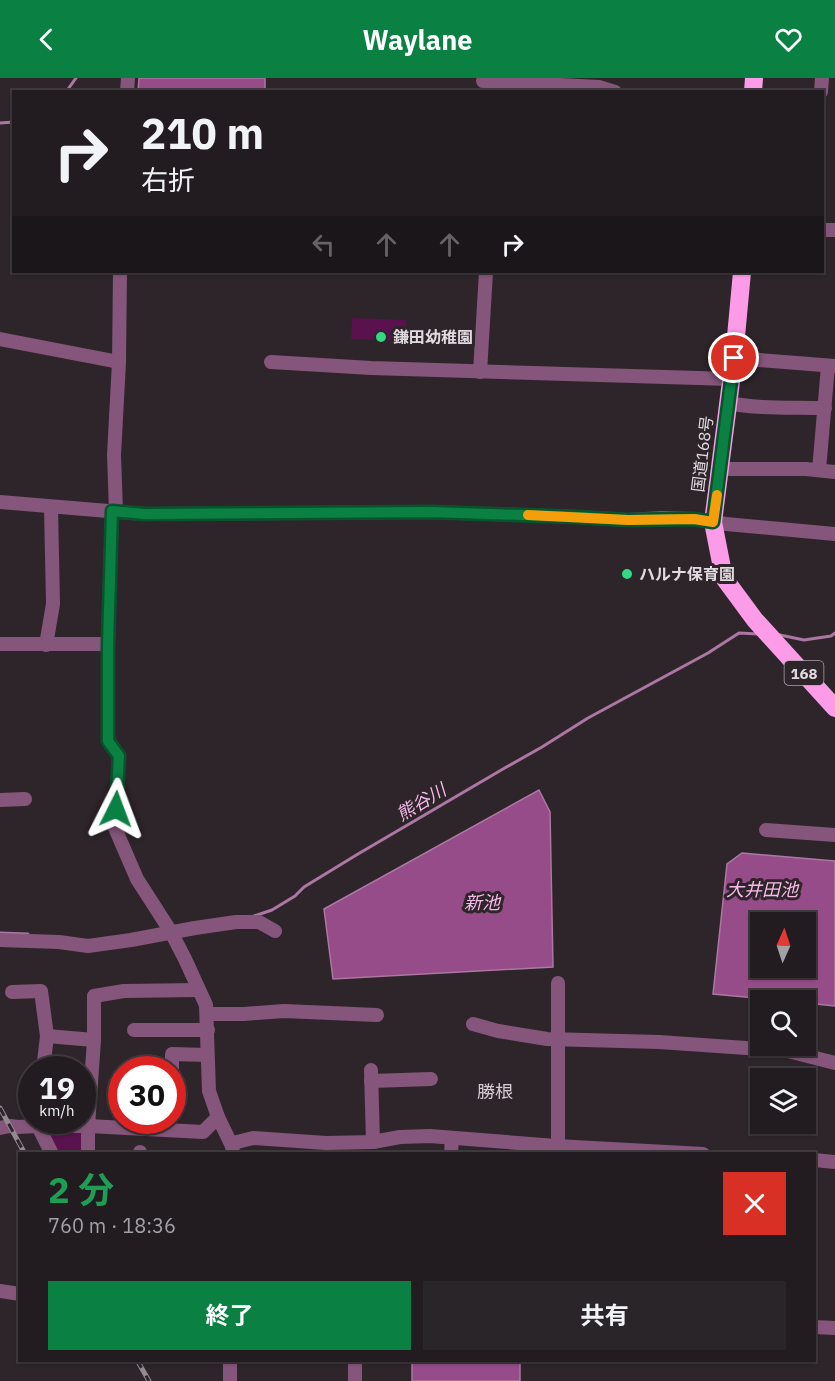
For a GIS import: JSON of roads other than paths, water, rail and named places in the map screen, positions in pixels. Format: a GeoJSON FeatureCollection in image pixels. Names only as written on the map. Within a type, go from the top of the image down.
{"type":"FeatureCollection","features":[{"type":"Feature","properties":{"kind":"highway","name":"国道168号"},"geometry":{"type":"LineString","coordinates":[[742,273],[734,358],[713,522],[724,578],[755,620],[835,708]]}},
{"type":"Feature","properties":{"kind":"street"},"geometry":{"type":"LineString","coordinates":[[482,84],[599,83]]}},
{"type":"Feature","properties":{"kind":"street"},"geometry":{"type":"LineString","coordinates":[[120,273],[119,362],[108,644],[108,741],[119,756],[115,828],[137,879],[185,959],[206,1005],[209,1091],[232,1150]]}},
{"type":"Feature","properties":{"kind":"street"},"geometry":{"type":"LineString","coordinates":[[480,372],[486,273]]}},
{"type":"Feature","properties":{"kind":"street"},"geometry":{"type":"LineString","coordinates":[[0,339],[119,362]]}},
{"type":"Feature","properties":{"kind":"street"},"geometry":{"type":"LineString","coordinates":[[734,358],[832,366],[819,470]]}},
{"type":"Feature","properties":{"kind":"street"},"geometry":{"type":"LineString","coordinates":[[271,362],[371,368],[731,379]]}},
{"type":"Feature","properties":{"kind":"street"},"geometry":{"type":"LineString","coordinates":[[727,403],[742,406],[825,408]]}},
{"type":"Feature","properties":{"kind":"street"},"geometry":{"type":"LineString","coordinates":[[720,469],[806,469],[835,472]]}},
{"type":"Feature","properties":{"kind":"street"},"geometry":{"type":"LineString","coordinates":[[0,502],[144,514],[432,512],[628,520],[694,519],[835,534]]}},
{"type":"Feature","properties":{"kind":"street"},"geometry":{"type":"LineString","coordinates":[[46,645],[52,604],[51,507]]}},
{"type":"Feature","properties":{"kind":"street"},"geometry":{"type":"LineString","coordinates":[[0,644],[108,644]]}},
{"type":"Feature","properties":{"kind":"street"},"geometry":{"type":"LineString","coordinates":[[0,800],[25,799]]}},
{"type":"Feature","properties":{"kind":"street"},"geometry":{"type":"LineString","coordinates":[[766,830],[835,836]]}},
{"type":"Feature","properties":{"kind":"street"},"geometry":{"type":"LineString","coordinates":[[0,940],[59,942],[88,946],[167,927],[259,922],[275,931]]}},
{"type":"Feature","properties":{"kind":"street"},"geometry":{"type":"LineString","coordinates":[[557,1149],[558,983]]}},
{"type":"Feature","properties":{"kind":"street"},"geometry":{"type":"LineString","coordinates":[[93,1056],[94,996],[124,991],[198,990]]}},
{"type":"Feature","properties":{"kind":"street"},"geometry":{"type":"LineString","coordinates":[[12,992],[42,991],[46,1036],[44,1056]]}},
{"type":"Feature","properties":{"kind":"street"},"geometry":{"type":"LineString","coordinates":[[207,1014],[284,1011],[377,1014]]}},
{"type":"Feature","properties":{"kind":"street"},"geometry":{"type":"LineString","coordinates":[[473,1024],[498,1031],[547,1039],[758,1048],[788,1051],[835,1063]]}},
{"type":"Feature","properties":{"kind":"street"},"geometry":{"type":"LineString","coordinates":[[134,1030],[208,1030]]}},
{"type":"Feature","properties":{"kind":"street"},"geometry":{"type":"LineString","coordinates":[[46,1036],[94,1040]]}},
{"type":"Feature","properties":{"kind":"street"},"geometry":{"type":"LineString","coordinates":[[172,1056],[172,1054],[207,1055]]}},
{"type":"Feature","properties":{"kind":"street"},"geometry":{"type":"LineString","coordinates":[[373,1142],[371,1075],[431,1079]]}},
{"type":"Feature","properties":{"kind":"street"},"geometry":{"type":"LineString","coordinates":[[96,1126],[202,1132],[218,1117]]}},
{"type":"Feature","properties":{"kind":"street"},"geometry":{"type":"LineString","coordinates":[[0,1128],[18,1127]]}},
{"type":"Feature","properties":{"kind":"street"},"geometry":{"type":"LineString","coordinates":[[43,1134],[51,1152]]}},
{"type":"Feature","properties":{"kind":"street"},"geometry":{"type":"LineString","coordinates":[[88,1134],[88,1152]]}},
{"type":"Feature","properties":{"kind":"street"},"geometry":{"type":"LineString","coordinates":[[232,1150],[237,1142],[254,1138],[326,1143],[373,1142],[400,1137],[430,1136],[557,1149],[661,1152]]}},
{"type":"Feature","properties":{"kind":"street"},"geometry":{"type":"LineString","coordinates":[[451,1152],[452,1138]]}},
{"type":"Feature","properties":{"kind":"street"},"geometry":{"type":"LineString","coordinates":[[816,1160],[835,1162]]}},
{"type":"Feature","properties":{"kind":"street"},"geometry":{"type":"LineString","coordinates":[[0,1291],[18,1294]]}},
{"type":"Feature","properties":{"kind":"street"},"geometry":{"type":"LineString","coordinates":[[816,1327],[835,1328]]}},
{"type":"Feature","properties":{"kind":"street"},"geometry":{"type":"LineString","coordinates":[[230,1362],[230,1381]]}},
{"type":"Feature","properties":{"kind":"street"},"geometry":{"type":"LineString","coordinates":[[355,1362],[355,1381]]}},
{"type":"Feature","properties":{"kind":"water"},"geometry":{"type":"Polygon","coordinates":[[[139,78],[265,78],[265,90],[138,90],[139,78]]]}},
{"type":"Feature","properties":{"kind":"water","name":"新池"},"geometry":{"type":"Polygon","coordinates":[[[539,790],[550,812],[553,967],[333,979],[324,909],[539,790]]]}},
{"type":"Feature","properties":{"kind":"water","name":"大井田池"},"geometry":{"type":"Polygon","coordinates":[[[742,853],[835,861],[835,1006],[816,1004],[816,990],[750,990],[750,997],[713,994],[727,864],[742,853]]]}},
{"type":"Feature","properties":{"kind":"water"},"geometry":{"type":"Polygon","coordinates":[[[412,1362],[520,1362],[520,1381],[412,1381],[412,1362]]]}},
{"type":"Feature","properties":{"kind":"waterway"},"geometry":{"type":"LineString","coordinates":[[67,90],[76,78]]}},
{"type":"Feature","properties":{"kind":"waterway"},"geometry":{"type":"LineString","coordinates":[[0,123],[12,122]]}},
{"type":"Feature","properties":{"kind":"waterway","name":"熊谷川"},"geometry":{"type":"LineString","coordinates":[[254,916],[272,910],[295,896],[304,887],[358,854],[588,718],[708,653],[739,633],[758,634]]}},
{"type":"Feature","properties":{"kind":"waterway","name":"熊谷川"},"geometry":{"type":"LineString","coordinates":[[780,635],[804,640],[831,636],[835,633]]}},
{"type":"Feature","properties":{"kind":"waterway","name":"熊谷川"},"geometry":{"type":"LineString","coordinates":[[0,933],[28,934]]}},
{"type":"Feature","properties":{"kind":"railway"},"geometry":{"type":"LineString","coordinates":[[0,1108],[24,1152]]}},
{"type":"Feature","properties":{"kind":"railway"},"geometry":{"type":"LineString","coordinates":[[138,1362],[149,1381]]}},
{"type":"Feature","properties":{"kind":"place","name":"鎌田幼稚園"},"geometry":{"type":"Point","coordinates":[381,337]}},
{"type":"Feature","properties":{"kind":"place","name":"ハルナ保育園"},"geometry":{"type":"Point","coordinates":[627,574]}},
{"type":"Feature","properties":{"kind":"district","name":"勝根"},"geometry":{"type":"Point","coordinates":[495,1091]}}]}
